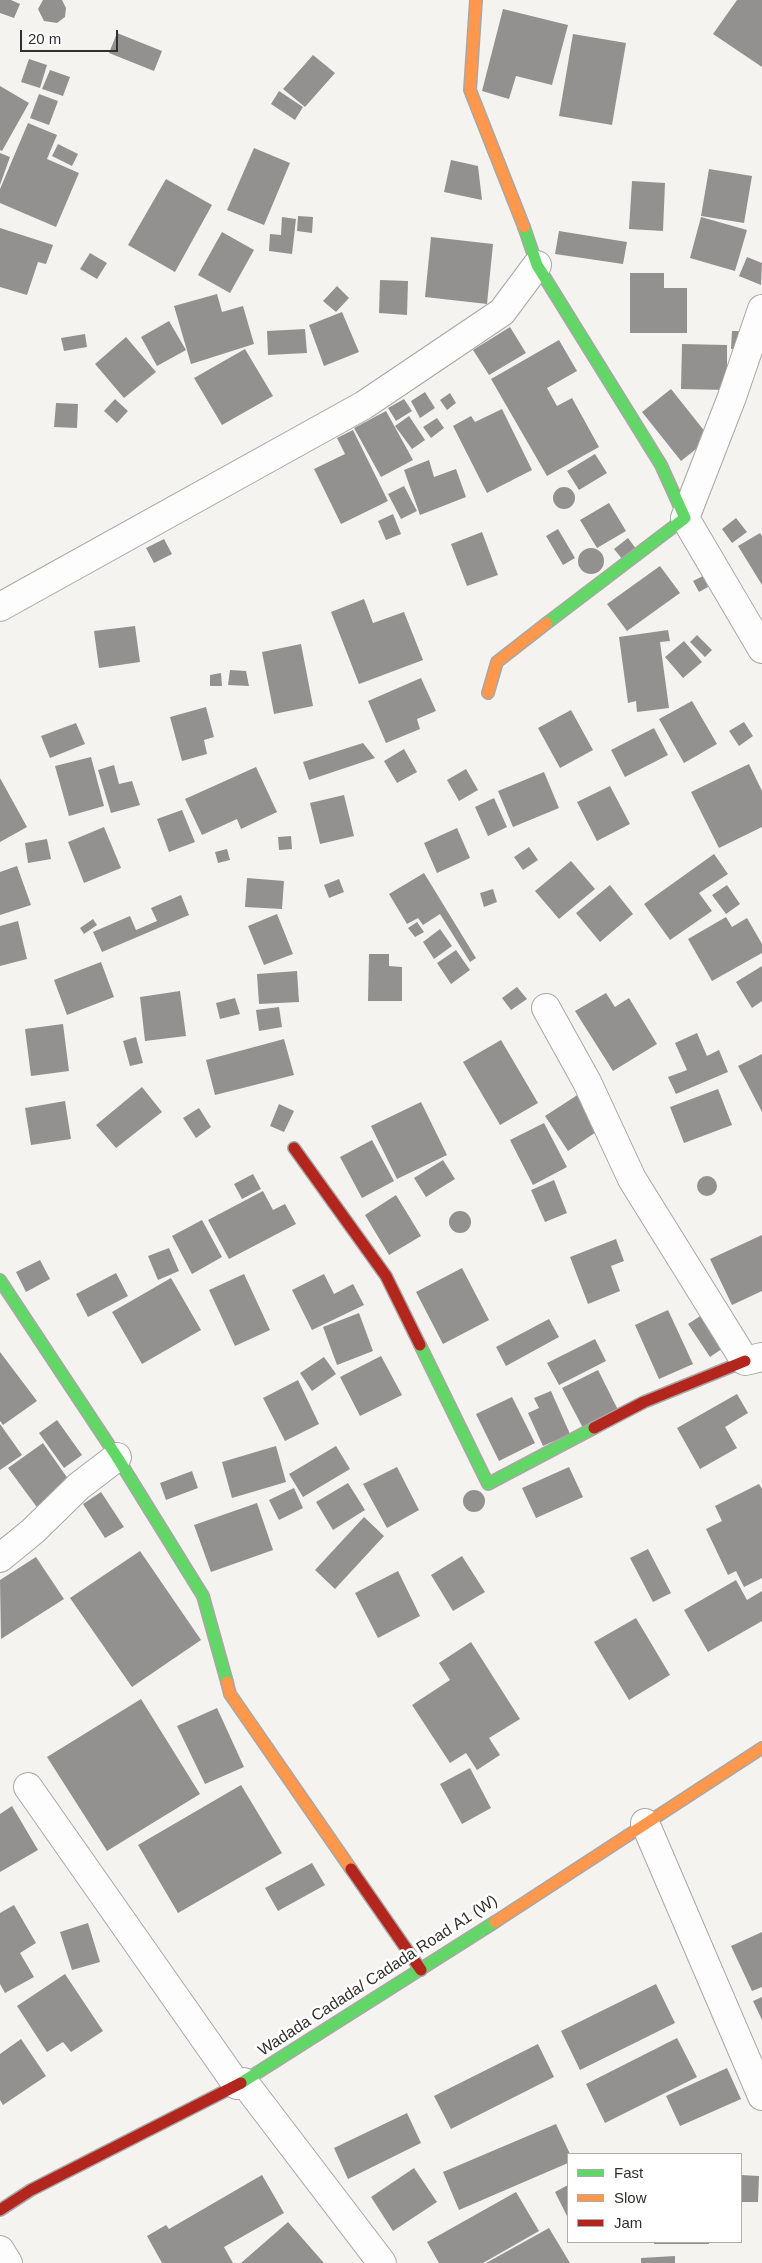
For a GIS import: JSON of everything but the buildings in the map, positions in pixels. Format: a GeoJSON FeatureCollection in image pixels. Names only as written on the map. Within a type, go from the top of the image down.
{"type":"FeatureCollection","features":[{"type":"Feature","properties":{"kind":"street"},"geometry":{"type":"LineString","coordinates":[[476,0],[470,90],[507,181],[537,266],[661,465],[685,518],[762,650]]}},
{"type":"Feature","properties":{"kind":"street"},"geometry":{"type":"LineString","coordinates":[[0,607],[364,405],[502,312],[537,266]]}},
{"type":"Feature","properties":{"kind":"street"},"geometry":{"type":"LineString","coordinates":[[488,693],[497,662],[685,518],[732,396],[762,309]]}},
{"type":"Feature","properties":{"kind":"street"},"geometry":{"type":"LineString","coordinates":[[294,1148],[386,1276],[488,1484],[644,1402],[754,1359],[632,1179],[587,1082],[546,1008]]}},
{"type":"Feature","properties":{"kind":"street"},"geometry":{"type":"LineString","coordinates":[[0,1280],[117,1458],[203,1596],[230,1694],[422,1970]]}},
{"type":"Feature","properties":{"kind":"street"},"geometry":{"type":"LineString","coordinates":[[0,1558],[33,1531],[79,1486],[117,1458]]}},
{"type":"Feature","properties":{"kind":"street","name":"Wadada Cadada/ Cadada Road A1 (W)"},"geometry":{"type":"LineString","coordinates":[[0,2210],[30,2190],[240,2083],[422,1970],[762,1748]]}},
{"type":"Feature","properties":{"kind":"street"},"geometry":{"type":"LineString","coordinates":[[28,1787],[240,2083],[382,2263]]}},
{"type":"Feature","properties":{"kind":"street"},"geometry":{"type":"LineString","coordinates":[[645,1823],[762,2096]]}},
{"type":"Feature","properties":{"kind":"street"},"geometry":{"type":"LineString","coordinates":[[0,2250],[8,2263]]}},
{"type":"Feature","properties":{"kind":"traffic: fast"},"geometry":{"type":"LineString","coordinates":[[524,227],[537,265],[661,465],[685,518],[547,623]]}},
{"type":"Feature","properties":{"kind":"traffic: fast"},"geometry":{"type":"LineString","coordinates":[[0,1280],[117,1457],[203,1596],[227,1682]]}},
{"type":"Feature","properties":{"kind":"traffic: fast"},"geometry":{"type":"LineString","coordinates":[[420,1345],[488,1484],[594,1428]]}},
{"type":"Feature","properties":{"kind":"traffic: fast"},"geometry":{"type":"LineString","coordinates":[[241,2083],[495,1922]]}},
{"type":"Feature","properties":{"kind":"traffic: slow"},"geometry":{"type":"LineString","coordinates":[[476,0],[470,90],[524,227]]}},
{"type":"Feature","properties":{"kind":"traffic: slow"},"geometry":{"type":"LineString","coordinates":[[488,693],[497,662],[547,623]]}},
{"type":"Feature","properties":{"kind":"traffic: slow"},"geometry":{"type":"LineString","coordinates":[[227,1682],[230,1694],[351,1869]]}},
{"type":"Feature","properties":{"kind":"traffic: slow"},"geometry":{"type":"LineString","coordinates":[[495,1922],[762,1748]]}},
{"type":"Feature","properties":{"kind":"traffic: jam"},"geometry":{"type":"LineString","coordinates":[[294,1148],[386,1276],[420,1345]]}},
{"type":"Feature","properties":{"kind":"traffic: jam"},"geometry":{"type":"LineString","coordinates":[[594,1428],[644,1402],[745,1361]]}},
{"type":"Feature","properties":{"kind":"traffic: jam"},"geometry":{"type":"LineString","coordinates":[[351,1869],[421,1970]]}},
{"type":"Feature","properties":{"kind":"traffic: jam"},"geometry":{"type":"LineString","coordinates":[[0,2210],[31,2190],[241,2083]]}}]}
